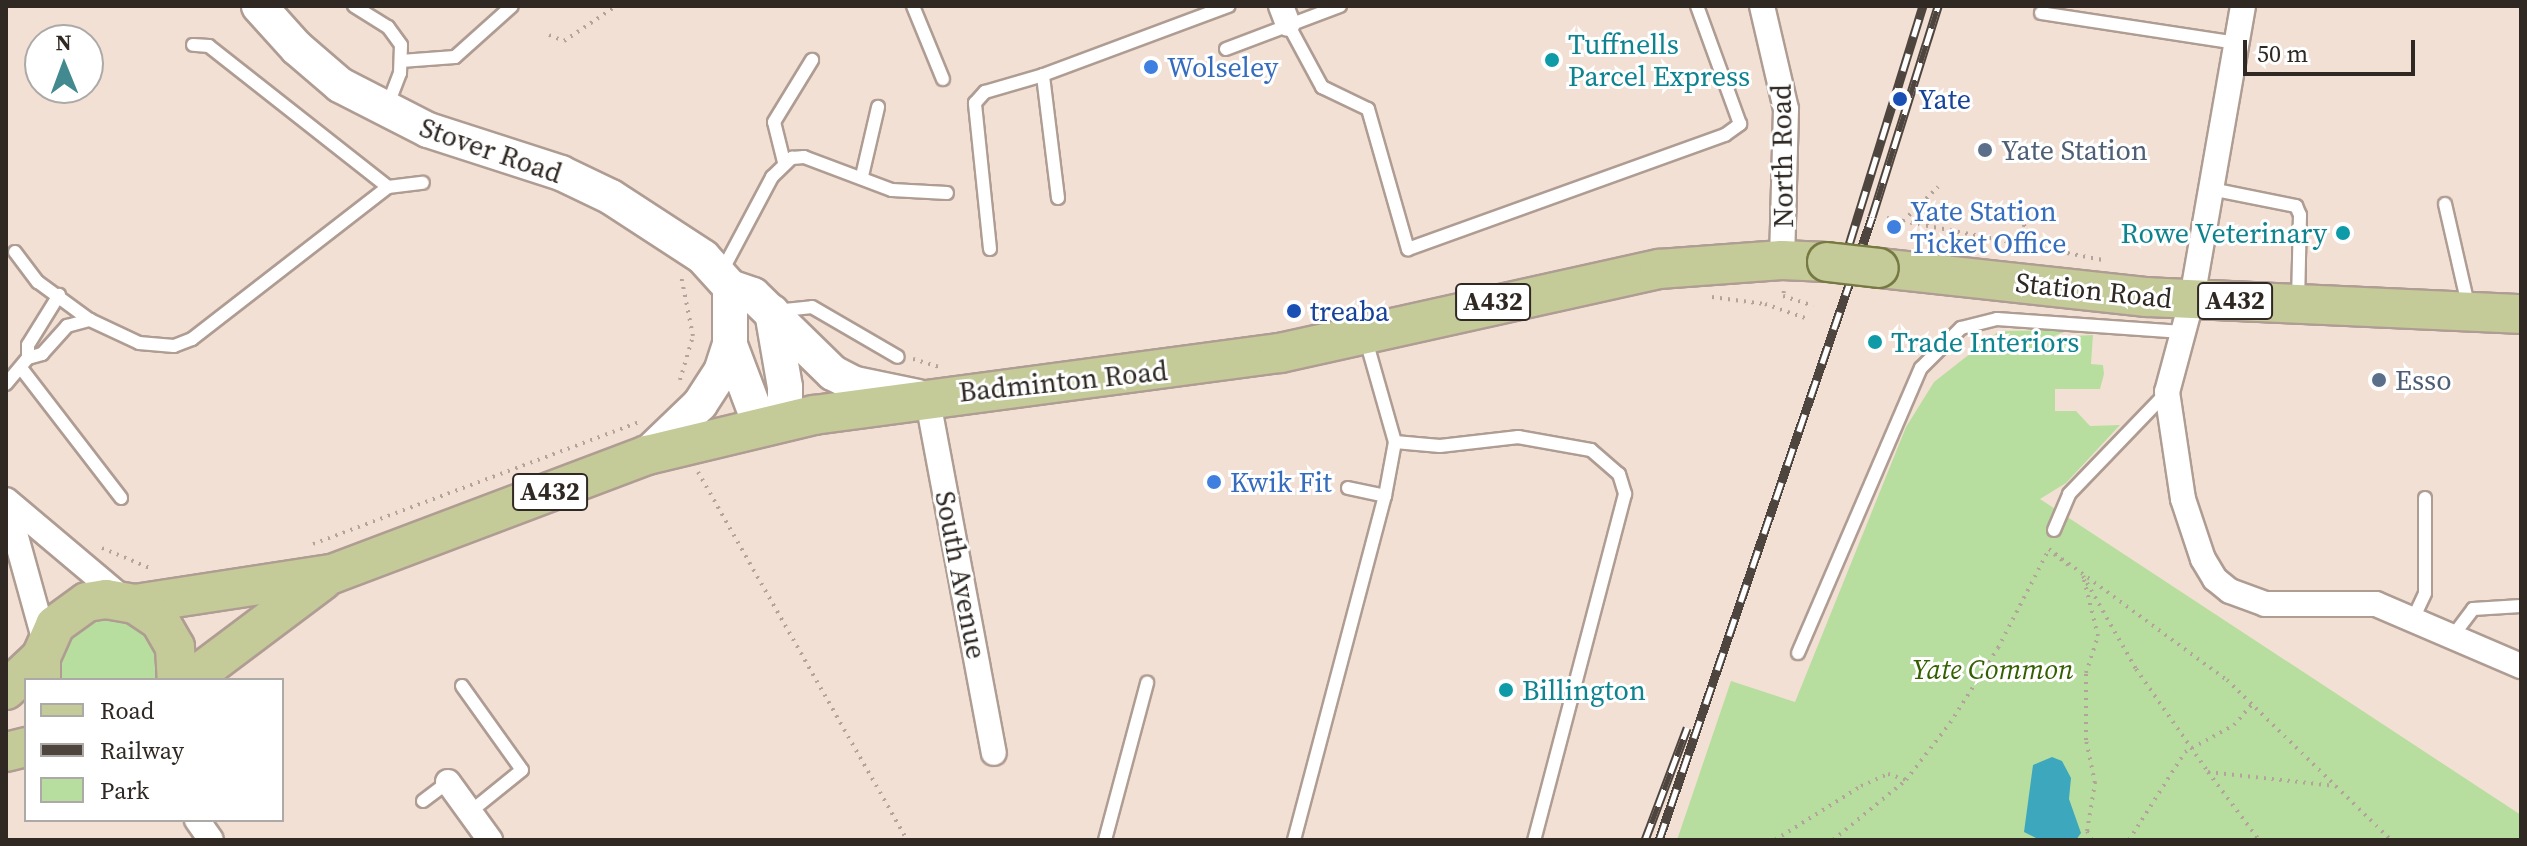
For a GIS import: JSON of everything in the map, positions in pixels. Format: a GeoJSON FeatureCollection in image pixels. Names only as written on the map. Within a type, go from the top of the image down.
{"type":"FeatureCollection","features":[{"type":"Feature","properties":{"kind":"main road","name":"Stover Road"},"geometry":{"type":"LineString","coordinates":[[259,6],[297,48],[340,85],[428,130],[561,173],[611,197],[725,280],[753,295],[811,357],[833,373],[855,384],[922,397]]}},
{"type":"Feature","properties":{"kind":"main road","name":"Station Road"},"geometry":{"type":"LineString","coordinates":[[1807,261],[1879,268],[2188,316],[2298,303],[2521,314]]}},
{"type":"Feature","properties":{"kind":"main road","name":"Badminton Road"},"geometry":{"type":"LineString","coordinates":[[193,678],[332,574],[646,437],[683,445],[775,422],[922,397],[1178,369],[1364,334],[1659,269],[1807,261]]}},
{"type":"Feature","properties":{"kind":"main road"},"geometry":{"type":"LineString","coordinates":[[725,280],[730,345],[755,411],[775,422],[785,404],[785,387],[772,312]]}},
{"type":"Feature","properties":{"kind":"main road"},"geometry":{"type":"LineString","coordinates":[[646,437],[700,404],[730,345]]}},
{"type":"Feature","properties":{"kind":"main road","name":"Badminton Road"},"geometry":{"type":"LineString","coordinates":[[42,660],[55,625],[87,602],[130,602],[332,574]]}},
{"type":"Feature","properties":{"kind":"main road"},"geometry":{"type":"LineString","coordinates":[[130,602],[169,633],[178,663],[177,678]]}},
{"type":"Feature","properties":{"kind":"main road"},"geometry":{"type":"LineString","coordinates":[[6,690],[42,660]]}},
{"type":"Feature","properties":{"kind":"street","name":"North Road"},"geometry":{"type":"LineString","coordinates":[[1762,6],[1780,66],[1807,261]]}},
{"type":"Feature","properties":{"kind":"street"},"geometry":{"type":"LineString","coordinates":[[2243,6],[2188,316],[2167,392],[2183,499],[2215,579],[2265,604],[2355,601],[2414,617],[2521,666]]}},
{"type":"Feature","properties":{"kind":"street","name":"South Avenue"},"geometry":{"type":"LineString","coordinates":[[922,397],[994,753]]}},
{"type":"Feature","properties":{"kind":"street"},"geometry":{"type":"LineString","coordinates":[[6,500],[130,602]]}},
{"type":"Feature","properties":{"kind":"street"},"geometry":{"type":"LineString","coordinates":[[6,500],[42,660]]}},
{"type":"Feature","properties":{"kind":"street"},"geometry":{"type":"LineString","coordinates":[[448,782],[490,840]]}},
{"type":"Feature","properties":{"kind":"street"},"geometry":{"type":"LineString","coordinates":[[198,822],[211,840]]}},
{"type":"Feature","properties":{"kind":"lane"},"geometry":{"type":"LineString","coordinates":[[354,6],[388,27],[401,45],[401,61],[386,110]]}},
{"type":"Feature","properties":{"kind":"lane"},"geometry":{"type":"LineString","coordinates":[[401,61],[455,57],[512,6]]}},
{"type":"Feature","properties":{"kind":"lane"},"geometry":{"type":"LineString","coordinates":[[913,6],[943,79]]}},
{"type":"Feature","properties":{"kind":"lane"},"geometry":{"type":"LineString","coordinates":[[990,249],[975,103],[985,92],[1043,75],[1229,6]]}},
{"type":"Feature","properties":{"kind":"lane"},"geometry":{"type":"LineString","coordinates":[[1226,49],[1285,15],[1340,6]]}},
{"type":"Feature","properties":{"kind":"lane"},"geometry":{"type":"LineString","coordinates":[[1285,15],[1322,87],[1368,109],[1408,249],[1725,135],[1740,124],[1697,6]]}},
{"type":"Feature","properties":{"kind":"lane"},"geometry":{"type":"LineString","coordinates":[[2041,13],[2236,43]]}},
{"type":"Feature","properties":{"kind":"lane"},"geometry":{"type":"LineString","coordinates":[[193,45],[209,46],[222,55],[388,187]]}},
{"type":"Feature","properties":{"kind":"lane"},"geometry":{"type":"LineString","coordinates":[[725,280],[784,162],[774,122],[812,60]]}},
{"type":"Feature","properties":{"kind":"lane"},"geometry":{"type":"LineString","coordinates":[[1043,75],[1058,198]]}},
{"type":"Feature","properties":{"kind":"lane"},"geometry":{"type":"LineString","coordinates":[[862,176],[878,107]]}},
{"type":"Feature","properties":{"kind":"lane"},"geometry":{"type":"LineString","coordinates":[[784,162],[804,157],[862,176],[892,190],[947,193]]}},
{"type":"Feature","properties":{"kind":"lane"},"geometry":{"type":"LineString","coordinates":[[15,252],[38,282],[90,320],[139,343],[174,346],[192,339],[388,187],[423,183]]}},
{"type":"Feature","properties":{"kind":"lane"},"geometry":{"type":"LineString","coordinates":[[2211,189],[2296,206],[2300,215],[2298,303]]}},
{"type":"Feature","properties":{"kind":"lane"},"geometry":{"type":"LineString","coordinates":[[2445,204],[2469,312]]}},
{"type":"Feature","properties":{"kind":"lane"},"geometry":{"type":"LineString","coordinates":[[59,295],[28,345],[25,363],[121,498]]}},
{"type":"Feature","properties":{"kind":"lane"},"geometry":{"type":"LineString","coordinates":[[772,312],[812,307],[898,357]]}},
{"type":"Feature","properties":{"kind":"lane"},"geometry":{"type":"LineString","coordinates":[[1798,653],[1921,368],[1961,328],[1997,319],[2188,316]]}},
{"type":"Feature","properties":{"kind":"lane"},"geometry":{"type":"LineString","coordinates":[[6,384],[25,363],[42,354],[67,326],[90,320]]}},
{"type":"Feature","properties":{"kind":"lane"},"geometry":{"type":"LineString","coordinates":[[1294,840],[1341,677],[1395,442],[1364,334]]}},
{"type":"Feature","properties":{"kind":"lane"},"geometry":{"type":"LineString","coordinates":[[2054,530],[2069,494],[2167,392]]}},
{"type":"Feature","properties":{"kind":"lane"},"geometry":{"type":"LineString","coordinates":[[1395,442],[1440,446],[1518,437],[1591,450],[1619,474],[1625,494],[1534,840]]}},
{"type":"Feature","properties":{"kind":"lane"},"geometry":{"type":"LineString","coordinates":[[1348,488],[1385,496]]}},
{"type":"Feature","properties":{"kind":"lane"},"geometry":{"type":"LineString","coordinates":[[2414,617],[2425,593],[2425,498]]}},
{"type":"Feature","properties":{"kind":"lane"},"geometry":{"type":"LineString","coordinates":[[2452,637],[2473,609],[2521,606]]}},
{"type":"Feature","properties":{"kind":"lane"},"geometry":{"type":"LineString","coordinates":[[1105,840],[1147,683]]}},
{"type":"Feature","properties":{"kind":"lane"},"geometry":{"type":"LineString","coordinates":[[462,686],[522,770],[470,812]]}},
{"type":"Feature","properties":{"kind":"lane"},"geometry":{"type":"LineString","coordinates":[[423,801],[448,782]]}},
{"type":"Feature","properties":{"kind":"path"},"geometry":{"type":"LineString","coordinates":[[549,35],[564,41],[616,6]]}},
{"type":"Feature","properties":{"kind":"path"},"geometry":{"type":"LineString","coordinates":[[1903,221],[1938,187]]}},
{"type":"Feature","properties":{"kind":"path"},"geometry":{"type":"LineString","coordinates":[[2014,203],[2033,245]]}},
{"type":"Feature","properties":{"kind":"path"},"geometry":{"type":"LineString","coordinates":[[1887,218],[2111,263]]}},
{"type":"Feature","properties":{"kind":"path"},"geometry":{"type":"LineString","coordinates":[[1980,235],[1987,249]]}},
{"type":"Feature","properties":{"kind":"path"},"geometry":{"type":"LineString","coordinates":[[675,265],[691,309],[693,336],[679,385]]}},
{"type":"Feature","properties":{"kind":"path"},"geometry":{"type":"LineString","coordinates":[[1702,295],[1765,304],[1808,319]]}},
{"type":"Feature","properties":{"kind":"path"},"geometry":{"type":"LineString","coordinates":[[301,549],[646,437]]}},
{"type":"Feature","properties":{"kind":"path"},"geometry":{"type":"LineString","coordinates":[[683,445],[907,840]]}},
{"type":"Feature","properties":{"kind":"path"},"geometry":{"type":"LineString","coordinates":[[1833,840],[1906,780],[1998,648],[2049,549],[2054,530]]}},
{"type":"Feature","properties":{"kind":"path"},"geometry":{"type":"LineString","coordinates":[[90,541],[130,564],[156,570]]}},
{"type":"Feature","properties":{"kind":"path"},"geometry":{"type":"LineString","coordinates":[[2049,549],[2174,638],[2252,704],[2391,840]]}},
{"type":"Feature","properties":{"kind":"path"},"geometry":{"type":"LineString","coordinates":[[2083,576],[2136,669],[2259,840]]}},
{"type":"Feature","properties":{"kind":"path"},"geometry":{"type":"LineString","coordinates":[[2083,576],[2098,636],[2086,673],[2086,740],[2095,783],[2087,831],[2092,840]]}},
{"type":"Feature","properties":{"kind":"path"},"geometry":{"type":"LineString","coordinates":[[2129,840],[2171,770],[2192,748],[2234,725],[2252,704]]}},
{"type":"Feature","properties":{"kind":"path"},"geometry":{"type":"LineString","coordinates":[[2208,772],[2335,786]]}},
{"type":"Feature","properties":{"kind":"path"},"geometry":{"type":"LineString","coordinates":[[1775,840],[1874,780],[1888,774],[1906,780]]}},
{"type":"Feature","properties":{"kind":"green space","name":"Yate Common"},"geometry":{"type":"Polygon","coordinates":[[[2069,330],[2052,337],[2093,335],[2091,364],[2103,365],[2104,374],[2100,389],[2055,389],[2055,411],[2076,411],[2090,426],[2120,425],[2066,483],[2040,499],[2521,815],[2521,840],[1677,840],[1731,681],[1795,702],[1906,427],[1934,382],[1999,331],[2069,330]]]}},
{"type":"Feature","properties":{"kind":"green space"},"geometry":{"type":"Polygon","coordinates":[[[117,616],[136,623],[157,646],[161,678],[58,678],[58,654],[65,640],[96,618],[117,616]]]}},
{"type":"Feature","properties":{"kind":"water"},"geometry":{"type":"Polygon","coordinates":[[[2052,757],[2062,761],[2071,778],[2069,799],[2081,833],[2076,840],[2040,840],[2024,832],[2033,765],[2052,757]]]}},
{"type":"Feature","properties":{"kind":"railway"},"geometry":{"type":"LineString","coordinates":[[1839,277],[1923,6]]}},
{"type":"Feature","properties":{"kind":"railway"},"geometry":{"type":"LineString","coordinates":[[1659,840],[1872,217],[1938,6]]}},
{"type":"Feature","properties":{"kind":"railway"},"geometry":{"type":"LineString","coordinates":[[1645,840],[1687,728]]}},
{"type":"Feature","properties":{"kind":"place","name":"Tuffnells Parcel Express"},"geometry":{"type":"Point","coordinates":[1552,60]}},
{"type":"Feature","properties":{"kind":"place","name":"Wolseley"},"geometry":{"type":"Point","coordinates":[1151,67]}},
{"type":"Feature","properties":{"kind":"place","name":"Yate"},"geometry":{"type":"Point","coordinates":[1900,99]}},
{"type":"Feature","properties":{"kind":"place","name":"Yate Station"},"geometry":{"type":"Point","coordinates":[1985,150]}},
{"type":"Feature","properties":{"kind":"place","name":"Yate Station Ticket Office"},"geometry":{"type":"Point","coordinates":[1894,227]}},
{"type":"Feature","properties":{"kind":"place","name":"Rowe Veterinary"},"geometry":{"type":"Point","coordinates":[2343,233]}},
{"type":"Feature","properties":{"kind":"place","name":"treaba"},"geometry":{"type":"Point","coordinates":[1294,311]}},
{"type":"Feature","properties":{"kind":"place","name":"Trade Interiors"},"geometry":{"type":"Point","coordinates":[1875,342]}},
{"type":"Feature","properties":{"kind":"place","name":"Esso"},"geometry":{"type":"Point","coordinates":[2379,380]}},
{"type":"Feature","properties":{"kind":"place","name":"Kwik Fit"},"geometry":{"type":"Point","coordinates":[1214,482]}},
{"type":"Feature","properties":{"kind":"place","name":"Billington"},"geometry":{"type":"Point","coordinates":[1506,690]}}]}
